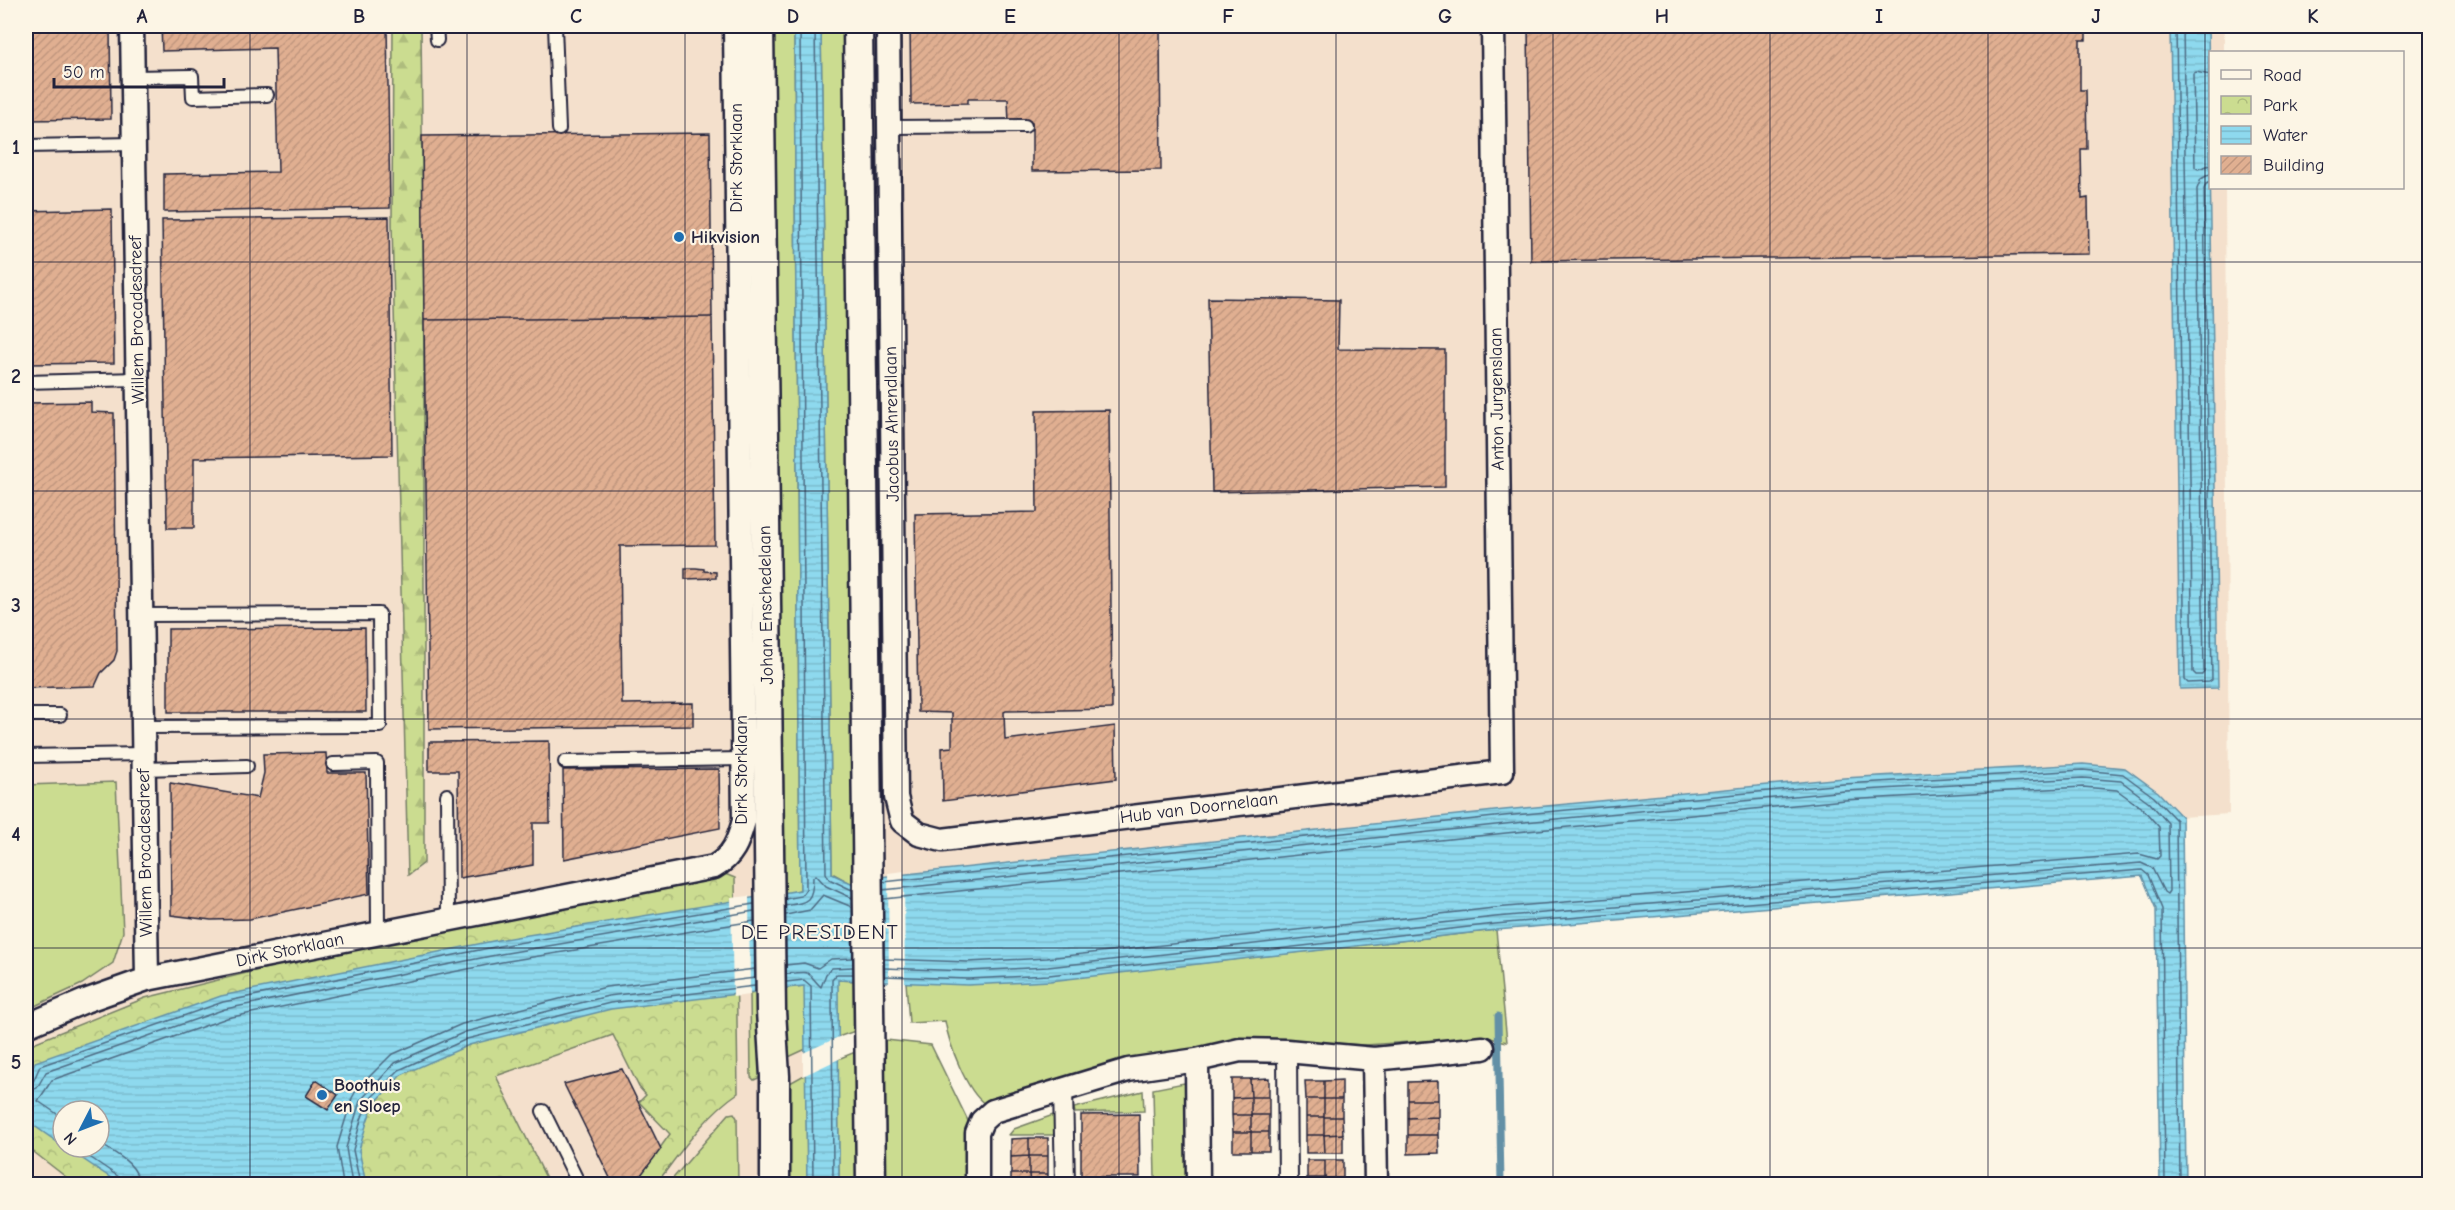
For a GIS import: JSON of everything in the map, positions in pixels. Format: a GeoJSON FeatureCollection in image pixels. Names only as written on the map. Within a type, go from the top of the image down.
{"type":"FeatureCollection","features":[{"type":"Feature","properties":{"kind":"street","name":"Willem Brocadesdreef"},"geometry":{"type":"LineString","coordinates":[[132,26],[147,979]]}},
{"type":"Feature","properties":{"kind":"street","name":"Dirk Storklaan"},"geometry":{"type":"LineString","coordinates":[[26,1026],[85,1000],[147,979],[714,867],[731,854],[739,840],[744,821],[735,26]]}},
{"type":"Feature","properties":{"kind":"street","name":"Johan Enschedelaan"},"geometry":{"type":"LineString","coordinates":[[759,26],[769,880],[776,1185]]}},
{"type":"Feature","properties":{"kind":"street"},"geometry":{"type":"LineString","coordinates":[[858,26],[871,1185]]}},
{"type":"Feature","properties":{"kind":"street","name":"Jacobus Ahrendlaan"},"geometry":{"type":"LineString","coordinates":[[888,26],[896,797],[902,821]]}},
{"type":"Feature","properties":{"kind":"street","name":"Anton Jurgenslaan"},"geometry":{"type":"LineString","coordinates":[[1493,26],[1502,772]]}},
{"type":"Feature","properties":{"kind":"street","name":"Hub van Doornelaan"},"geometry":{"type":"LineString","coordinates":[[902,821],[919,834],[942,840],[1502,772]]}},
{"type":"Feature","properties":{"kind":"street"},"geometry":{"type":"LineString","coordinates":[[977,1185],[977,1133],[982,1121],[993,1111],[1128,1070],[1197,1060],[1240,1050],[1287,1050],[1374,1059],[1483,1048]]}},
{"type":"Feature","properties":{"kind":"street"},"geometry":{"type":"LineString","coordinates":[[1287,1050],[1288,1184]]}},
{"type":"Feature","properties":{"kind":"street"},"geometry":{"type":"LineString","coordinates":[[1374,1059],[1376,1185]]}},
{"type":"Feature","properties":{"kind":"street"},"geometry":{"type":"LineString","coordinates":[[1197,1060],[1198,1184]]}},
{"type":"Feature","properties":{"kind":"street"},"geometry":{"type":"LineString","coordinates":[[1063,1089],[1065,1185]]}},
{"type":"Feature","properties":{"kind":"lane"},"geometry":{"type":"LineString","coordinates":[[436,26],[437,40]]}},
{"type":"Feature","properties":{"kind":"lane"},"geometry":{"type":"LineString","coordinates":[[555,26],[559,129]]}},
{"type":"Feature","properties":{"kind":"lane"},"geometry":{"type":"LineString","coordinates":[[133,77],[192,76],[193,97],[267,95]]}},
{"type":"Feature","properties":{"kind":"lane"},"geometry":{"type":"LineString","coordinates":[[889,127],[1024,126]]}},
{"type":"Feature","properties":{"kind":"lane"},"geometry":{"type":"LineString","coordinates":[[26,146],[134,144]]}},
{"type":"Feature","properties":{"kind":"lane"},"geometry":{"type":"LineString","coordinates":[[26,382],[138,379]]}},
{"type":"Feature","properties":{"kind":"lane"},"geometry":{"type":"LineString","coordinates":[[142,615],[379,614],[380,726],[143,727]]}},
{"type":"Feature","properties":{"kind":"lane"},"geometry":{"type":"LineString","coordinates":[[26,715],[60,715]]}},
{"type":"Feature","properties":{"kind":"lane"},"geometry":{"type":"LineString","coordinates":[[26,756],[247,766]]}},
{"type":"Feature","properties":{"kind":"lane"},"geometry":{"type":"LineString","coordinates":[[565,762],[743,759]]}},
{"type":"Feature","properties":{"kind":"lane"},"geometry":{"type":"LineString","coordinates":[[333,764],[377,763],[378,932]]}},
{"type":"Feature","properties":{"kind":"lane"},"geometry":{"type":"LineString","coordinates":[[447,795],[448,918]]}},
{"type":"Feature","properties":{"kind":"lane"},"geometry":{"type":"LineString","coordinates":[[543,1111],[579,1185]]}},
{"type":"Feature","properties":{"kind":"lane"},"geometry":{"type":"LineString","coordinates":[[1198,1184],[1288,1184]]}},
{"type":"Feature","properties":{"kind":"shaded area"},"geometry":{"type":"Polygon","coordinates":[[[26,26],[2224,26],[2224,51],[2209,51],[2209,189],[2225,189],[2229,814],[1182,880],[820,929],[824,1184],[26,1184],[26,26]]]}},
{"type":"Feature","properties":{"kind":"green space"},"geometry":{"type":"Polygon","coordinates":[[[393,26],[421,26],[424,320],[424,863],[408,875],[392,225],[393,26]]]}},
{"type":"Feature","properties":{"kind":"green space"},"geometry":{"type":"Polygon","coordinates":[[[768,26],[794,26],[800,890],[780,895],[768,26]]]}},
{"type":"Feature","properties":{"kind":"green space"},"geometry":{"type":"Polygon","coordinates":[[[821,26],[851,26],[856,884],[832,873],[821,26]]]}},
{"type":"Feature","properties":{"kind":"green space"},"geometry":{"type":"Polygon","coordinates":[[[116,782],[123,932],[113,963],[82,984],[26,1010],[26,785],[116,782]]]}},
{"type":"Feature","properties":{"kind":"green space"},"geometry":{"type":"Polygon","coordinates":[[[725,874],[735,878],[738,1093],[704,1123],[656,1184],[634,1184],[670,1134],[639,1102],[646,1095],[639,1087],[613,1035],[496,1076],[549,1184],[75,1184],[26,1146],[26,1046],[145,998],[409,933],[725,874]]]}},
{"type":"Feature","properties":{"kind":"green space"},"geometry":{"type":"Polygon","coordinates":[[[1496,930],[1507,1042],[1486,1037],[1365,1045],[1273,1040],[1111,1063],[985,1104],[971,1089],[965,1078],[954,1054],[945,1021],[909,1023],[906,982],[1051,980],[1496,930]]]}},
{"type":"Feature","properties":{"kind":"green space"},"geometry":{"type":"Polygon","coordinates":[[[837,980],[859,981],[861,1029],[838,1037],[837,980]]]}},
{"type":"Feature","properties":{"kind":"green space"},"geometry":{"type":"Polygon","coordinates":[[[805,986],[806,1049],[780,1061],[782,988],[805,986]]]}},
{"type":"Feature","properties":{"kind":"green space"},"geometry":{"type":"Polygon","coordinates":[[[761,991],[767,1074],[754,1080],[751,1077],[750,993],[761,991]]]}},
{"type":"Feature","properties":{"kind":"green space"},"geometry":{"type":"Polygon","coordinates":[[[877,1039],[931,1045],[969,1123],[970,1184],[880,1184],[877,1039]]]}},
{"type":"Feature","properties":{"kind":"green space"},"geometry":{"type":"Polygon","coordinates":[[[865,1048],[866,1184],[839,1184],[838,1059],[865,1048]]]}},
{"type":"Feature","properties":{"kind":"green space"},"geometry":{"type":"Polygon","coordinates":[[[806,1074],[807,1184],[781,1184],[781,1088],[806,1074]]]}},
{"type":"Feature","properties":{"kind":"green space"},"geometry":{"type":"Polygon","coordinates":[[[1184,1083],[1190,1089],[1191,1178],[1155,1178],[1153,1089],[1184,1083]]]}},
{"type":"Feature","properties":{"kind":"green space"},"geometry":{"type":"Polygon","coordinates":[[[1143,1091],[1144,1111],[1075,1113],[1074,1108],[1143,1091]]]}},
{"type":"Feature","properties":{"kind":"green space"},"geometry":{"type":"Polygon","coordinates":[[[734,1113],[737,1118],[738,1184],[668,1184],[729,1114],[734,1113]]]}},
{"type":"Feature","properties":{"kind":"green space"},"geometry":{"type":"Polygon","coordinates":[[[1056,1114],[1057,1135],[1009,1135],[1014,1129],[1056,1114]]]}},
{"type":"Feature","properties":{"kind":"water"},"geometry":{"type":"Polygon","coordinates":[[[794,26],[821,26],[832,874],[853,884],[879,877],[1504,810],[1844,778],[2083,764],[2125,768],[2158,792],[2182,817],[2186,1184],[2160,1184],[2156,909],[2142,876],[1496,930],[1050,981],[968,985],[838,980],[839,1184],[807,1184],[804,986],[611,1009],[469,1045],[401,1075],[373,1105],[367,1122],[359,1150],[366,1184],[120,1184],[83,1159],[111,1159],[111,1099],[51,1099],[51,1138],[26,1120],[26,1084],[35,1062],[221,996],[498,940],[800,890],[794,26]]]}},
{"type":"Feature","properties":{"kind":"water"},"geometry":{"type":"Polygon","coordinates":[[[2170,26],[2208,26],[2218,688],[2180,689],[2170,26]]]}},
{"type":"Feature","properties":{"kind":"pier"},"geometry":{"type":"Polygon","coordinates":[[[904,871],[905,985],[889,985],[888,873],[904,871]]]}},
{"type":"Feature","properties":{"kind":"pier"},"geometry":{"type":"Polygon","coordinates":[[[749,896],[750,995],[733,997],[731,898],[749,896]]]}},
{"type":"Feature","properties":{"kind":"pier"},"geometry":{"type":"Polygon","coordinates":[[[841,1036],[841,1058],[803,1076],[803,1053],[841,1036]]]}},
{"type":"Feature","properties":{"kind":"building"},"geometry":{"type":"Polygon","coordinates":[[[26,26],[110,26],[111,119],[26,120],[26,26]]]}},
{"type":"Feature","properties":{"kind":"building"},"geometry":{"type":"Polygon","coordinates":[[[161,26],[387,26],[390,208],[164,212],[164,174],[278,172],[275,48],[162,51],[161,26]]]}},
{"type":"Feature","properties":{"kind":"building"},"geometry":{"type":"Polygon","coordinates":[[[910,26],[1160,26],[1161,170],[1032,171],[1032,123],[1009,123],[1008,99],[968,99],[968,103],[911,104],[910,26]]]}},
{"type":"Feature","properties":{"kind":"building"},"geometry":{"type":"Polygon","coordinates":[[[1528,26],[2086,26],[2086,40],[2080,40],[2080,90],[2086,90],[2087,149],[2081,149],[2082,199],[2088,198],[2089,254],[1531,261],[1528,26]]]}},
{"type":"Feature","properties":{"kind":"building"},"geometry":{"type":"Polygon","coordinates":[[[710,133],[712,317],[424,320],[422,136],[710,133]]]}},
{"type":"Feature","properties":{"kind":"building"},"geometry":{"type":"Polygon","coordinates":[[[112,209],[114,363],[26,364],[26,211],[112,209]]]}},
{"type":"Feature","properties":{"kind":"building"},"geometry":{"type":"Polygon","coordinates":[[[389,217],[392,455],[194,458],[194,528],[167,528],[162,220],[389,217]]]}},
{"type":"Feature","properties":{"kind":"building"},"geometry":{"type":"Polygon","coordinates":[[[1208,298],[1339,300],[1338,349],[1445,350],[1445,487],[1212,492],[1208,298]]]}},
{"type":"Feature","properties":{"kind":"building"},"geometry":{"type":"Polygon","coordinates":[[[712,317],[715,545],[620,546],[622,704],[693,703],[693,726],[429,729],[424,320],[712,317]]]}},
{"type":"Feature","properties":{"kind":"building"},"geometry":{"type":"Polygon","coordinates":[[[91,402],[91,412],[114,413],[117,651],[114,660],[101,673],[95,686],[26,688],[26,403],[91,402]]]}},
{"type":"Feature","properties":{"kind":"building"},"geometry":{"type":"Polygon","coordinates":[[[1109,410],[1112,709],[1004,712],[1005,740],[1115,726],[1116,779],[943,801],[942,748],[952,747],[952,713],[918,712],[915,514],[1037,512],[1036,411],[1109,410]]]}},
{"type":"Feature","properties":{"kind":"building"},"geometry":{"type":"Polygon","coordinates":[[[685,568],[716,572],[716,578],[685,579],[685,568]]]}},
{"type":"Feature","properties":{"kind":"building"},"geometry":{"type":"Polygon","coordinates":[[[365,628],[366,712],[168,712],[168,629],[365,628]]]}},
{"type":"Feature","properties":{"kind":"building"},"geometry":{"type":"Polygon","coordinates":[[[549,741],[550,823],[533,823],[533,865],[459,878],[458,771],[429,771],[429,742],[549,741]]]}},
{"type":"Feature","properties":{"kind":"building"},"geometry":{"type":"Polygon","coordinates":[[[326,753],[327,773],[366,773],[369,894],[250,919],[211,920],[171,915],[170,783],[258,798],[264,773],[263,754],[326,753]]]}},
{"type":"Feature","properties":{"kind":"building"},"geometry":{"type":"Polygon","coordinates":[[[719,769],[720,828],[564,859],[563,770],[719,769]]]}},
{"type":"Feature","properties":{"kind":"building"},"geometry":{"type":"Polygon","coordinates":[[[622,1069],[661,1149],[634,1184],[613,1184],[564,1084],[622,1069]]]}},
{"type":"Feature","properties":{"kind":"building"},"geometry":{"type":"Polygon","coordinates":[[[1269,1078],[1269,1097],[1251,1097],[1250,1079],[1269,1078]]]}},
{"type":"Feature","properties":{"kind":"building"},"geometry":{"type":"Polygon","coordinates":[[[1232,1079],[1250,1079],[1251,1097],[1232,1098],[1232,1079]]]}},
{"type":"Feature","properties":{"kind":"building","name":"Boothuis en Sloep"},"geometry":{"type":"Polygon","coordinates":[[[316,1080],[338,1095],[328,1110],[306,1096],[316,1080]]]}},
{"type":"Feature","properties":{"kind":"building"},"geometry":{"type":"Polygon","coordinates":[[[1342,1080],[1342,1099],[1324,1099],[1324,1081],[1342,1080]]]}},
{"type":"Feature","properties":{"kind":"building"},"geometry":{"type":"Polygon","coordinates":[[[1305,1081],[1324,1081],[1324,1099],[1306,1099],[1305,1081]]]}},
{"type":"Feature","properties":{"kind":"building"},"geometry":{"type":"Polygon","coordinates":[[[1438,1081],[1438,1100],[1408,1100],[1408,1082],[1438,1081]]]}},
{"type":"Feature","properties":{"kind":"building"},"geometry":{"type":"Polygon","coordinates":[[[1251,1097],[1251,1115],[1232,1115],[1232,1098],[1251,1097]]]}},
{"type":"Feature","properties":{"kind":"building"},"geometry":{"type":"Polygon","coordinates":[[[1251,1097],[1269,1097],[1269,1115],[1251,1115],[1251,1097]]]}},
{"type":"Feature","properties":{"kind":"building"},"geometry":{"type":"Polygon","coordinates":[[[1306,1099],[1324,1099],[1324,1117],[1306,1117],[1306,1099]]]}},
{"type":"Feature","properties":{"kind":"building"},"geometry":{"type":"Polygon","coordinates":[[[1324,1099],[1342,1099],[1342,1117],[1324,1117],[1324,1099]]]}},
{"type":"Feature","properties":{"kind":"building"},"geometry":{"type":"Polygon","coordinates":[[[1408,1100],[1438,1100],[1438,1117],[1408,1118],[1408,1100]]]}},
{"type":"Feature","properties":{"kind":"building"},"geometry":{"type":"Polygon","coordinates":[[[1139,1114],[1140,1177],[1081,1177],[1081,1115],[1139,1114]]]}},
{"type":"Feature","properties":{"kind":"building"},"geometry":{"type":"Polygon","coordinates":[[[1232,1115],[1251,1115],[1251,1132],[1233,1132],[1232,1115]]]}},
{"type":"Feature","properties":{"kind":"building"},"geometry":{"type":"Polygon","coordinates":[[[1251,1115],[1269,1115],[1269,1132],[1251,1132],[1251,1115]]]}},
{"type":"Feature","properties":{"kind":"building"},"geometry":{"type":"Polygon","coordinates":[[[1306,1117],[1324,1117],[1324,1135],[1306,1135],[1306,1117]]]}},
{"type":"Feature","properties":{"kind":"building"},"geometry":{"type":"Polygon","coordinates":[[[1324,1117],[1342,1117],[1343,1134],[1324,1135],[1324,1117]]]}},
{"type":"Feature","properties":{"kind":"building"},"geometry":{"type":"Polygon","coordinates":[[[1438,1117],[1438,1135],[1408,1135],[1408,1118],[1438,1117]]]}},
{"type":"Feature","properties":{"kind":"building"},"geometry":{"type":"Polygon","coordinates":[[[1233,1132],[1251,1132],[1251,1151],[1233,1151],[1233,1132]]]}},
{"type":"Feature","properties":{"kind":"building"},"geometry":{"type":"Polygon","coordinates":[[[1251,1132],[1269,1132],[1269,1151],[1251,1151],[1251,1132]]]}},
{"type":"Feature","properties":{"kind":"building"},"geometry":{"type":"Polygon","coordinates":[[[1343,1134],[1343,1153],[1325,1153],[1324,1135],[1343,1134]]]}},
{"type":"Feature","properties":{"kind":"building"},"geometry":{"type":"Polygon","coordinates":[[[1306,1135],[1324,1135],[1325,1153],[1306,1153],[1306,1135]]]}},
{"type":"Feature","properties":{"kind":"building"},"geometry":{"type":"Polygon","coordinates":[[[1408,1135],[1438,1135],[1439,1153],[1408,1154],[1408,1135]]]}},
{"type":"Feature","properties":{"kind":"building"},"geometry":{"type":"Polygon","coordinates":[[[1029,1138],[1048,1138],[1048,1156],[1029,1156],[1029,1138]]]}},
{"type":"Feature","properties":{"kind":"building"},"geometry":{"type":"Polygon","coordinates":[[[1029,1138],[1029,1156],[1011,1157],[1011,1139],[1029,1138]]]}},
{"type":"Feature","properties":{"kind":"building"},"geometry":{"type":"Polygon","coordinates":[[[1029,1156],[1048,1156],[1048,1174],[1029,1174],[1029,1156]]]}},
{"type":"Feature","properties":{"kind":"building"},"geometry":{"type":"Polygon","coordinates":[[[1029,1156],[1029,1174],[1011,1174],[1011,1157],[1029,1156]]]}},
{"type":"Feature","properties":{"kind":"building"},"geometry":{"type":"Polygon","coordinates":[[[1307,1160],[1325,1160],[1325,1178],[1307,1178],[1307,1160]]]}},
{"type":"Feature","properties":{"kind":"building"},"geometry":{"type":"Polygon","coordinates":[[[1325,1160],[1343,1160],[1343,1178],[1325,1178],[1325,1160]]]}},
{"type":"Feature","properties":{"kind":"building"},"geometry":{"type":"Polygon","coordinates":[[[1011,1174],[1029,1174],[1030,1184],[1011,1184],[1011,1174]]]}},
{"type":"Feature","properties":{"kind":"building"},"geometry":{"type":"Polygon","coordinates":[[[1029,1174],[1048,1174],[1048,1184],[1030,1184],[1029,1174]]]}},
{"type":"Feature","properties":{"kind":"building"},"geometry":{"type":"Polygon","coordinates":[[[1307,1178],[1325,1178],[1325,1184],[1307,1184],[1307,1178]]]}},
{"type":"Feature","properties":{"kind":"building"},"geometry":{"type":"Polygon","coordinates":[[[1325,1178],[1343,1178],[1343,1184],[1325,1184],[1325,1178]]]}},
{"type":"Feature","properties":{"kind":"waterway"},"geometry":{"type":"LineString","coordinates":[[1498,1016],[1501,1184]]}},
{"type":"Feature","properties":{"kind":"place","name":"Hikvision"},"geometry":{"type":"Point","coordinates":[679,237]}},
{"type":"Feature","properties":{"kind":"place","name":"Boothuis en Sloep"},"geometry":{"type":"Point","coordinates":[322,1095]}},
{"type":"Feature","properties":{"kind":"district","name":"DE PRESIDENT"},"geometry":{"type":"Point","coordinates":[820,932]}}]}
